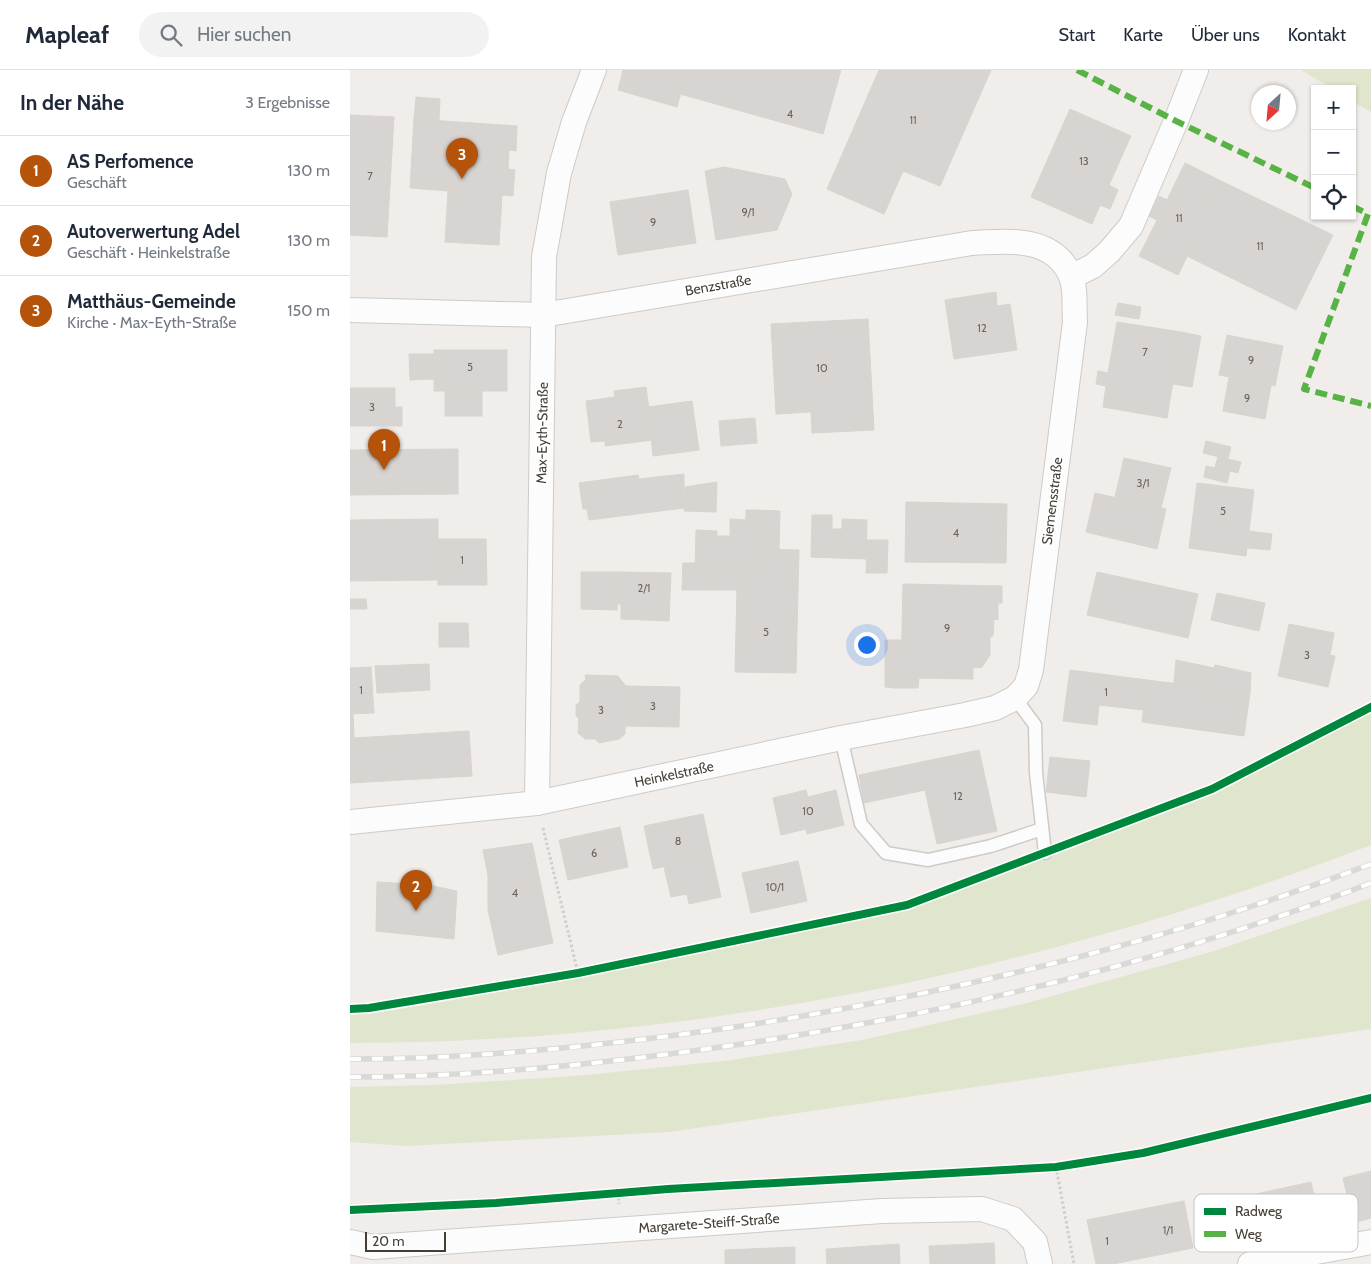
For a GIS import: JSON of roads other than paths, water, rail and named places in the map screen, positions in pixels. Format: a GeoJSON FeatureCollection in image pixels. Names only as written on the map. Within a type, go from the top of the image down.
{"type":"FeatureCollection","features":[{"type":"Feature","properties":{"kind":"street","name":"Max-Eyth-Straße"},"geometry":{"type":"LineString","coordinates":[[537,803],[544,257],[559,173],[574,122],[594,70]]}},
{"type":"Feature","properties":{"kind":"street"},"geometry":{"type":"LineString","coordinates":[[1071,277],[1092,266],[1109,252],[1131,226],[1176,122],[1196,70]]}},
{"type":"Feature","properties":{"kind":"street","name":"Benzstraße"},"geometry":{"type":"LineString","coordinates":[[350,310],[543,314],[972,243],[1010,241],[1040,245],[1057,256],[1071,277]]}},
{"type":"Feature","properties":{"kind":"street","name":"Siemensstraße"},"geometry":{"type":"LineString","coordinates":[[1005,703],[1026,686],[1031,670],[1075,322],[1071,277]]}},
{"type":"Feature","properties":{"kind":"street","name":"Heinkelstraße"},"geometry":{"type":"LineString","coordinates":[[350,822],[537,803],[1005,703]]}},
{"type":"Feature","properties":{"kind":"street","name":"Margarete-Steiff-Straße"},"geometry":{"type":"LineString","coordinates":[[350,1242],[373,1247],[882,1211],[982,1209],[1013,1219],[1035,1242],[1040,1264]]}},
{"type":"Feature","properties":{"kind":"street"},"geometry":{"type":"LineString","coordinates":[[1358,1244],[1371,1242]]}},
{"type":"Feature","properties":{"kind":"street"},"geometry":{"type":"LineString","coordinates":[[1250,1264],[1316,1252]]}},
{"type":"Feature","properties":{"kind":"lane"},"geometry":{"type":"LineString","coordinates":[[1005,703],[1035,725],[1036,773],[1045,853]]}},
{"type":"Feature","properties":{"kind":"lane"},"geometry":{"type":"LineString","coordinates":[[841,738],[861,824],[886,853],[928,860],[991,846],[1042,828]]}},
{"type":"Feature","properties":{"kind":"railway"},"geometry":{"type":"LineString","coordinates":[[350,1059],[448,1057],[595,1045],[742,1026],[901,998],[981,981],[1140,940],[1295,892],[1371,864]]}},
{"type":"Feature","properties":{"kind":"railway"},"geometry":{"type":"LineString","coordinates":[[350,1077],[448,1075],[595,1063],[742,1044],[902,1016],[982,1000],[1140,960],[1218,937],[1371,883]]}},
{"type":"Feature","properties":{"kind":"place","name":"Matthäus-Gemeinde"},"geometry":{"type":"Point","coordinates":[462,179]}},
{"type":"Feature","properties":{"kind":"place","name":"AS Perfomence"},"geometry":{"type":"Point","coordinates":[384,470]}},
{"type":"Feature","properties":{"kind":"place","name":"Autoverwertung Adel"},"geometry":{"type":"Point","coordinates":[416,911]}}]}
